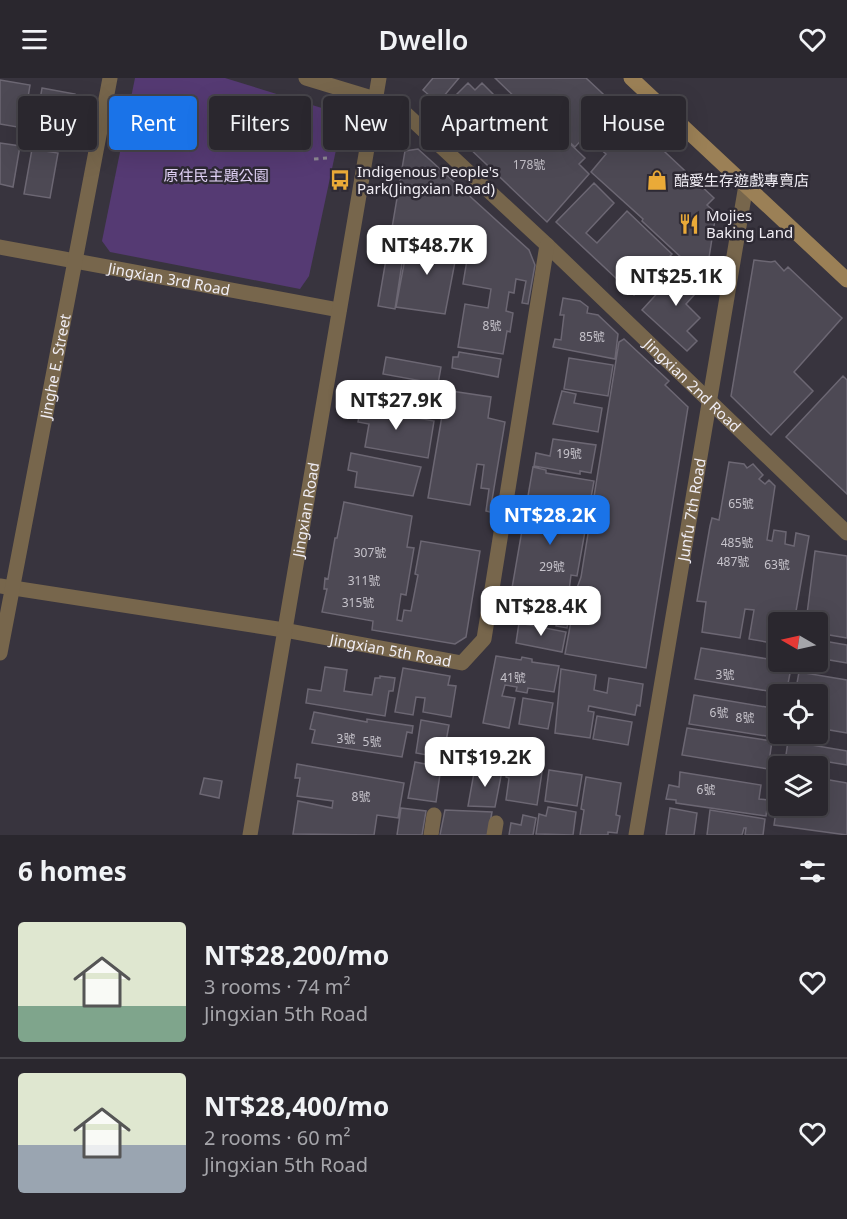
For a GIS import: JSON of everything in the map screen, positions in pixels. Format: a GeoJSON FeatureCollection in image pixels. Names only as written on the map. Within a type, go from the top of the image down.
{"type":"FeatureCollection","features":[{"type":"Feature","properties":{"kind":"main road"},"geometry":{"type":"LineString","coordinates":[[631,78],[847,279]]}},
{"type":"Feature","properties":{"kind":"street","name":"Jinghe E. Street"},"geometry":{"type":"LineString","coordinates":[[0,653],[7,587],[75,261],[110,78]]}},
{"type":"Feature","properties":{"kind":"street","name":"Jingxian 2nd Road"},"geometry":{"type":"LineString","coordinates":[[306,78],[365,96]]}},
{"type":"Feature","properties":{"kind":"street","name":"Jingxian Road"},"geometry":{"type":"LineString","coordinates":[[376,96],[379,78]]}},
{"type":"Feature","properties":{"kind":"street","name":"Jingxian 2nd Road"},"geometry":{"type":"LineString","coordinates":[[409,117],[548,245],[847,533]]}},
{"type":"Feature","properties":{"kind":"street","name":"Jingxian Road"},"geometry":{"type":"LineString","coordinates":[[250,835],[366,150]]}},
{"type":"Feature","properties":{"kind":"street","name":"Junfu 7th Road"},"geometry":{"type":"LineString","coordinates":[[636,835],[708,399],[746,186]]}},
{"type":"Feature","properties":{"kind":"street","name":"Jingxian 5th Road"},"geometry":{"type":"LineString","coordinates":[[7,587],[284,630],[462,663],[484,639],[548,245]]}},
{"type":"Feature","properties":{"kind":"street","name":"Jingxian 3rd Road"},"geometry":{"type":"LineString","coordinates":[[0,247],[339,310]]}},
{"type":"Feature","properties":{"kind":"street"},"geometry":{"type":"LineString","coordinates":[[430,835],[434,815]]}},
{"type":"Feature","properties":{"kind":"path"},"geometry":{"type":"LineString","coordinates":[[314,159],[327,158]]}},
{"type":"Feature","properties":{"kind":"green space","name":"原住民主題公園"},"geometry":{"type":"Polygon","coordinates":[[[135,78],[225,78],[283,96],[209,96],[209,150],[311,150],[311,105],[323,108],[323,150],[336,150],[309,276],[300,289],[110,252],[102,241],[120,150],[197,150],[197,96],[131,96],[135,78]]]}},
{"type":"Feature","properties":{"kind":"building"},"geometry":{"type":"Polygon","coordinates":[[[433,78],[459,78],[444,96],[430,96],[423,90],[433,78]]]}},
{"type":"Feature","properties":{"kind":"building"},"geometry":{"type":"Polygon","coordinates":[[[495,78],[586,78],[605,96],[581,96],[581,140],[575,147],[569,142],[569,96],[514,96],[495,78]]]}},
{"type":"Feature","properties":{"kind":"building"},"geometry":{"type":"Polygon","coordinates":[[[0,80],[30,85],[28,96],[18,96],[18,127],[0,124],[0,80]]]}},
{"type":"Feature","properties":{"kind":"building"},"geometry":{"type":"Polygon","coordinates":[[[468,83],[475,90],[482,83],[494,95],[493,96],[455,96],[468,83]]]}},
{"type":"Feature","properties":{"kind":"building"},"geometry":{"type":"Polygon","coordinates":[[[42,88],[75,94],[75,96],[41,96],[42,88]]]}},
{"type":"Feature","properties":{"kind":"building"},"geometry":{"type":"Polygon","coordinates":[[[0,143],[18,146],[19,150],[13,187],[0,184],[0,143]]]}},
{"type":"Feature","properties":{"kind":"building"},"geometry":{"type":"Polygon","coordinates":[[[569,143],[585,158],[579,164],[589,174],[547,222],[471,150],[569,150],[569,143]]]}},
{"type":"Feature","properties":{"kind":"building"},"geometry":{"type":"Polygon","coordinates":[[[418,149],[529,250],[535,265],[528,304],[522,303],[526,281],[516,279],[514,293],[509,292],[506,311],[513,313],[503,354],[458,347],[465,304],[488,308],[491,289],[463,284],[470,242],[392,228],[405,151],[418,149]]]}},
{"type":"Feature","properties":{"kind":"building"},"geometry":{"type":"Polygon","coordinates":[[[32,150],[58,153],[50,198],[24,194],[32,150]]]}},
{"type":"Feature","properties":{"kind":"building"},"geometry":{"type":"Polygon","coordinates":[[[601,150],[663,150],[714,198],[707,205],[716,213],[708,264],[698,273],[591,172],[606,154],[601,150]]]}},
{"type":"Feature","properties":{"kind":"building"},"geometry":{"type":"Polygon","coordinates":[[[594,183],[614,203],[586,233],[597,243],[627,211],[672,254],[634,295],[556,222],[594,183]]]}},
{"type":"Feature","properties":{"kind":"building"},"geometry":{"type":"Polygon","coordinates":[[[409,237],[458,246],[445,314],[396,307],[409,237]]]}},
{"type":"Feature","properties":{"kind":"building"},"geometry":{"type":"Polygon","coordinates":[[[389,242],[405,244],[395,309],[378,306],[389,242]]]}},
{"type":"Feature","properties":{"kind":"building"},"geometry":{"type":"Polygon","coordinates":[[[754,260],[775,261],[784,271],[788,267],[842,318],[794,372],[813,391],[771,435],[731,396],[754,260]]]}},
{"type":"Feature","properties":{"kind":"building"},"geometry":{"type":"Polygon","coordinates":[[[683,265],[704,284],[686,304],[700,318],[687,331],[697,341],[687,351],[642,310],[683,265]]]}},
{"type":"Feature","properties":{"kind":"building"},"geometry":{"type":"Polygon","coordinates":[[[563,298],[580,301],[588,307],[587,313],[598,315],[618,334],[615,359],[553,347],[555,339],[561,340],[564,315],[560,315],[563,298]]]}},
{"type":"Feature","properties":{"kind":"building"},"geometry":{"type":"Polygon","coordinates":[[[624,339],[669,381],[665,385],[688,407],[646,668],[565,654],[581,577],[619,342],[624,339]]]}},
{"type":"Feature","properties":{"kind":"building"},"geometry":{"type":"Polygon","coordinates":[[[459,352],[501,359],[498,377],[452,368],[453,357],[458,357],[459,352]]]}},
{"type":"Feature","properties":{"kind":"building"},"geometry":{"type":"Polygon","coordinates":[[[386,357],[441,367],[438,384],[383,374],[386,357]]]}},
{"type":"Feature","properties":{"kind":"building"},"geometry":{"type":"Polygon","coordinates":[[[569,358],[613,365],[608,396],[564,389],[569,358]]]}},
{"type":"Feature","properties":{"kind":"building"},"geometry":{"type":"Polygon","coordinates":[[[843,376],[847,380],[847,494],[786,437],[843,376]]]}},
{"type":"Feature","properties":{"kind":"building"},"geometry":{"type":"Polygon","coordinates":[[[451,391],[491,397],[488,418],[505,422],[490,512],[486,511],[489,489],[481,488],[484,465],[477,464],[470,505],[428,498],[443,410],[448,411],[451,391]]]}},
{"type":"Feature","properties":{"kind":"building"},"geometry":{"type":"Polygon","coordinates":[[[562,391],[576,394],[574,403],[602,408],[598,432],[553,424],[562,391]]]}},
{"type":"Feature","properties":{"kind":"building"},"geometry":{"type":"Polygon","coordinates":[[[361,404],[397,410],[396,414],[434,421],[428,458],[365,447],[369,424],[358,422],[361,404]]]}},
{"type":"Feature","properties":{"kind":"building"},"geometry":{"type":"Polygon","coordinates":[[[553,439],[596,445],[591,473],[580,471],[580,474],[534,466],[536,453],[550,456],[553,439]]]}},
{"type":"Feature","properties":{"kind":"building"},"geometry":{"type":"Polygon","coordinates":[[[351,453],[421,467],[413,496],[355,487],[357,472],[348,470],[351,453]]]}},
{"type":"Feature","properties":{"kind":"building"},"geometry":{"type":"Polygon","coordinates":[[[729,462],[744,464],[747,468],[753,464],[763,475],[759,479],[765,484],[769,480],[775,486],[767,540],[772,541],[774,530],[786,532],[785,544],[794,546],[796,533],[809,536],[796,612],[768,612],[768,642],[749,639],[754,610],[745,609],[740,638],[702,632],[706,602],[697,601],[712,518],[719,520],[729,462]]]}},
{"type":"Feature","properties":{"kind":"building"},"geometry":{"type":"Polygon","coordinates":[[[533,467],[546,470],[546,473],[594,481],[577,576],[571,575],[569,591],[574,591],[567,628],[556,626],[558,619],[528,614],[527,620],[507,617],[533,467]]]}},
{"type":"Feature","properties":{"kind":"building"},"geometry":{"type":"Polygon","coordinates":[[[344,502],[412,516],[407,547],[414,548],[406,595],[401,594],[397,620],[402,621],[404,610],[411,611],[418,575],[415,574],[421,541],[480,551],[466,637],[455,644],[372,630],[373,621],[322,612],[327,589],[324,589],[325,578],[328,579],[344,502]]]}},
{"type":"Feature","properties":{"kind":"building"},"geometry":{"type":"Polygon","coordinates":[[[815,551],[847,556],[847,638],[828,635],[828,612],[807,612],[815,551]]]}},
{"type":"Feature","properties":{"kind":"building"},"geometry":{"type":"Polygon","coordinates":[[[519,623],[566,632],[562,652],[516,643],[519,623]]]}},
{"type":"Feature","properties":{"kind":"building"},"geometry":{"type":"Polygon","coordinates":[[[828,642],[847,645],[847,663],[828,660],[828,642]]]}},
{"type":"Feature","properties":{"kind":"building"},"geometry":{"type":"Polygon","coordinates":[[[701,648],[768,659],[768,672],[790,672],[788,684],[768,684],[768,691],[695,679],[701,648]]]}},
{"type":"Feature","properties":{"kind":"building"},"geometry":{"type":"Polygon","coordinates":[[[496,656],[521,660],[522,657],[532,659],[532,662],[559,666],[554,692],[528,688],[527,693],[516,691],[517,687],[505,685],[502,696],[515,698],[509,728],[483,723],[496,656]]]}},
{"type":"Feature","properties":{"kind":"building"},"geometry":{"type":"Polygon","coordinates":[[[325,667],[347,670],[344,691],[372,695],[375,678],[380,678],[380,676],[395,678],[393,691],[389,691],[385,716],[306,703],[308,689],[321,691],[325,667]]]}},
{"type":"Feature","properties":{"kind":"building"},"geometry":{"type":"Polygon","coordinates":[[[403,668],[450,676],[448,685],[456,686],[451,717],[423,712],[425,698],[416,697],[413,715],[395,712],[403,668]]]}},
{"type":"Feature","properties":{"kind":"building"},"geometry":{"type":"Polygon","coordinates":[[[561,669],[596,675],[594,690],[607,693],[609,678],[643,684],[640,706],[637,705],[635,715],[589,706],[588,711],[594,712],[590,738],[555,733],[561,669]]]}},
{"type":"Feature","properties":{"kind":"building"},"geometry":{"type":"Polygon","coordinates":[[[799,672],[847,680],[847,733],[828,730],[828,684],[797,684],[799,672]]]}},
{"type":"Feature","properties":{"kind":"building"},"geometry":{"type":"Polygon","coordinates":[[[694,695],[768,707],[768,736],[689,724],[694,695]]]}},
{"type":"Feature","properties":{"kind":"building"},"geometry":{"type":"Polygon","coordinates":[[[523,698],[553,703],[548,729],[519,724],[523,698]]]}},
{"type":"Feature","properties":{"kind":"building"},"geometry":{"type":"Polygon","coordinates":[[[314,712],[367,722],[367,719],[413,726],[412,733],[407,732],[402,757],[312,743],[315,730],[310,729],[314,712]]]}},
{"type":"Feature","properties":{"kind":"building"},"geometry":{"type":"Polygon","coordinates":[[[597,716],[632,722],[628,745],[593,739],[597,716]]]}},
{"type":"Feature","properties":{"kind":"building"},"geometry":{"type":"Polygon","coordinates":[[[421,720],[449,725],[443,758],[416,753],[421,720]]]}},
{"type":"Feature","properties":{"kind":"building"},"geometry":{"type":"Polygon","coordinates":[[[687,728],[768,740],[768,744],[772,744],[768,756],[768,769],[682,755],[687,728]]]}},
{"type":"Feature","properties":{"kind":"building"},"geometry":{"type":"Polygon","coordinates":[[[788,744],[806,744],[847,751],[847,765],[828,762],[828,756],[786,755],[788,744]]]}},
{"type":"Feature","properties":{"kind":"building"},"geometry":{"type":"Polygon","coordinates":[[[415,762],[441,767],[436,802],[408,798],[415,762]]]}},
{"type":"Feature","properties":{"kind":"building"},"geometry":{"type":"Polygon","coordinates":[[[297,764],[404,783],[398,818],[377,815],[374,835],[293,834],[298,801],[332,808],[333,801],[297,796],[300,778],[295,778],[297,764]]]}},
{"type":"Feature","properties":{"kind":"building"},"geometry":{"type":"Polygon","coordinates":[[[507,766],[542,772],[537,805],[506,800],[509,778],[506,777],[507,766]]]}},
{"type":"Feature","properties":{"kind":"building"},"geometry":{"type":"Polygon","coordinates":[[[475,767],[502,771],[495,807],[468,806],[475,767]]]}},
{"type":"Feature","properties":{"kind":"building"},"geometry":{"type":"Polygon","coordinates":[[[549,770],[582,775],[577,806],[545,801],[549,770]]]}},
{"type":"Feature","properties":{"kind":"building"},"geometry":{"type":"Polygon","coordinates":[[[680,772],[761,785],[759,799],[768,800],[766,816],[676,803],[676,800],[666,799],[669,785],[679,787],[680,772]]]}},
{"type":"Feature","properties":{"kind":"building"},"geometry":{"type":"Polygon","coordinates":[[[586,777],[621,783],[616,815],[620,816],[617,833],[580,835],[586,777]]]}},
{"type":"Feature","properties":{"kind":"building"},"geometry":{"type":"Polygon","coordinates":[[[204,778],[222,781],[219,798],[200,794],[204,778]]]}},
{"type":"Feature","properties":{"kind":"building"},"geometry":{"type":"Polygon","coordinates":[[[828,780],[847,783],[847,835],[774,825],[775,816],[828,816],[828,780]]]}},
{"type":"Feature","properties":{"kind":"building"},"geometry":{"type":"Polygon","coordinates":[[[548,807],[576,812],[573,835],[536,834],[539,814],[546,816],[548,807]]]}},
{"type":"Feature","properties":{"kind":"building"},"geometry":{"type":"Polygon","coordinates":[[[401,808],[426,811],[422,835],[397,835],[401,808]]]}},
{"type":"Feature","properties":{"kind":"building"},"geometry":{"type":"Polygon","coordinates":[[[670,808],[697,813],[694,835],[666,835],[670,808]]]}},
{"type":"Feature","properties":{"kind":"building"},"geometry":{"type":"Polygon","coordinates":[[[445,810],[492,812],[488,835],[440,835],[445,810]]]}},
{"type":"Feature","properties":{"kind":"building"},"geometry":{"type":"Polygon","coordinates":[[[710,810],[765,819],[763,835],[745,835],[746,828],[744,828],[742,835],[707,835],[710,810]]]}},
{"type":"Feature","properties":{"kind":"building"},"geometry":{"type":"Polygon","coordinates":[[[523,815],[536,818],[533,835],[509,835],[511,823],[521,825],[523,815]]]}},
{"type":"Feature","properties":{"kind":"place","name":"Indigenous People's Park(Jingxian Road)"},"geometry":{"type":"Point","coordinates":[340,180]}},
{"type":"Feature","properties":{"kind":"place","name":"酷愛生存遊戲專賣店"},"geometry":{"type":"Point","coordinates":[657,180]}},
{"type":"Feature","properties":{"kind":"place","name":"Mojies Baking Land"},"geometry":{"type":"Point","coordinates":[689,224]}}]}
